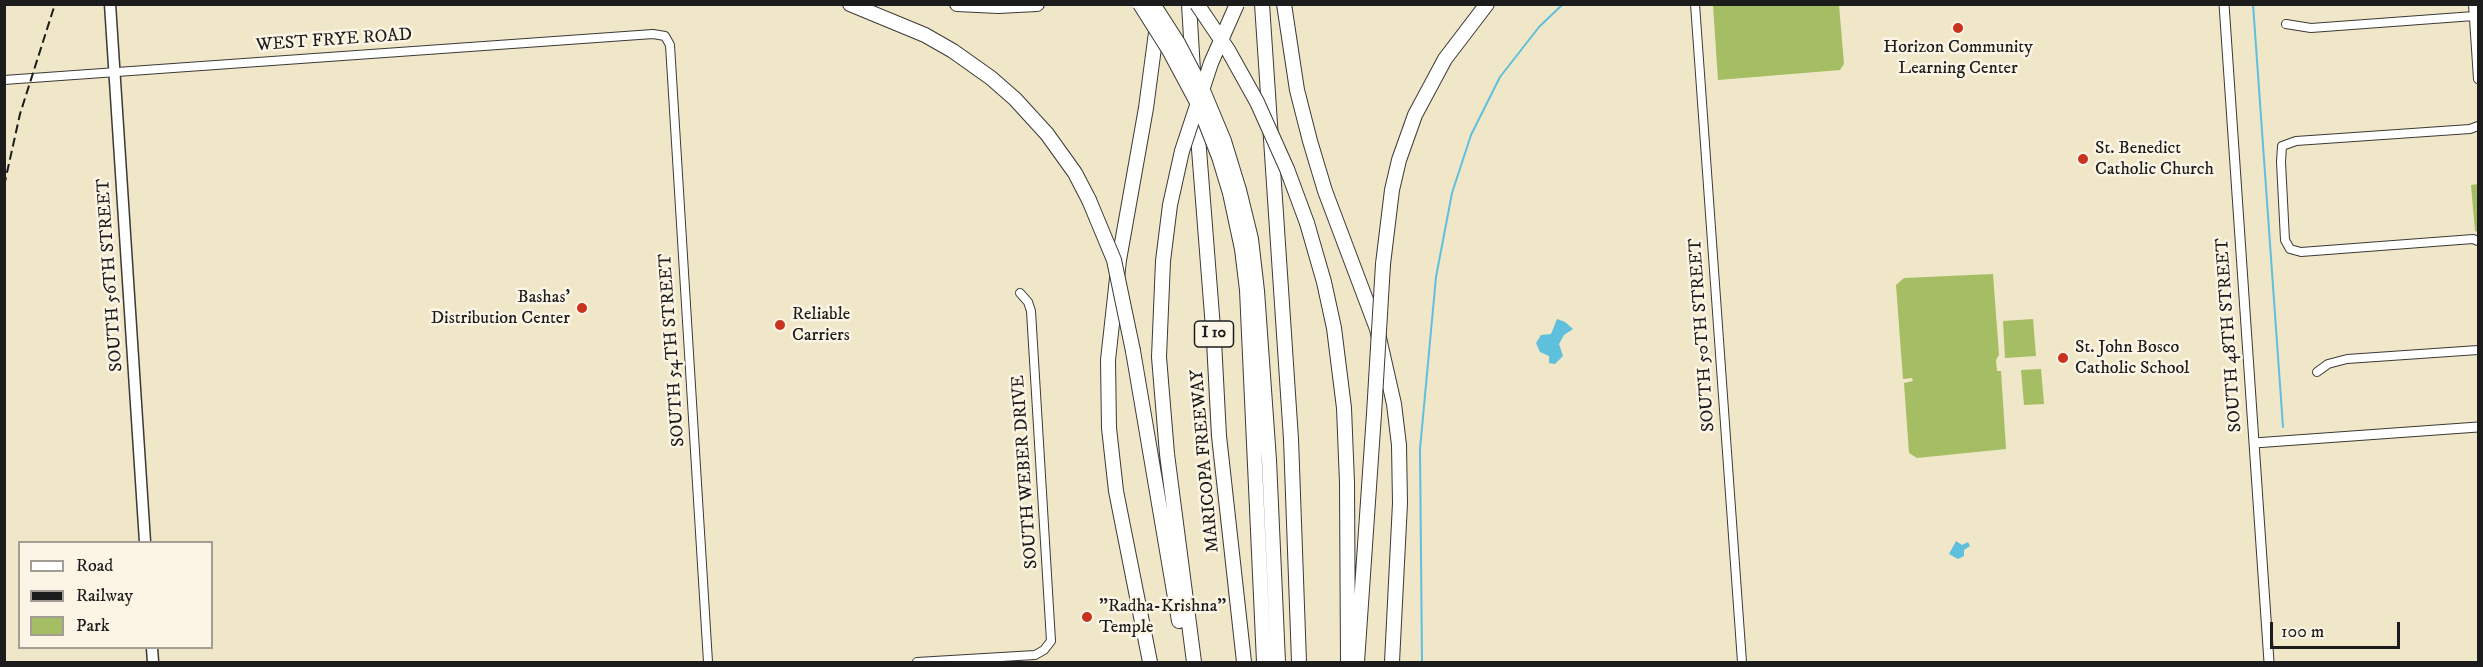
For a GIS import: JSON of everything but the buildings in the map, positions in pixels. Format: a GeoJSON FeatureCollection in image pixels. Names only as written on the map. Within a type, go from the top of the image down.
{"type":"FeatureCollection","features":[{"type":"Feature","properties":{"kind":"highway"},"geometry":{"type":"LineString","coordinates":[[850,4],[925,35],[953,51],[991,78],[1021,105],[1047,134],[1066,160],[1089,200],[1114,260],[1133,351],[1186,663]]}},
{"type":"Feature","properties":{"kind":"highway"},"geometry":{"type":"LineString","coordinates":[[957,4],[998,6],[1037,4]]}},
{"type":"Feature","properties":{"kind":"highway"},"geometry":{"type":"LineString","coordinates":[[1140,4],[1170,50],[1199,106],[1230,193],[1242,249],[1246,290],[1264,663]]}},
{"type":"Feature","properties":{"kind":"highway"},"geometry":{"type":"LineString","coordinates":[[1153,4],[1191,66],[1211,109],[1232,163],[1248,223],[1257,291],[1271,500],[1278,663]]}},
{"type":"Feature","properties":{"kind":"highway"},"geometry":{"type":"LineString","coordinates":[[1150,663],[1116,491],[1109,428],[1108,370],[1115,286],[1151,73],[1158,4]]}},
{"type":"Feature","properties":{"kind":"highway","name":"MARICOPA FREEWAY"},"geometry":{"type":"LineString","coordinates":[[1188,4],[1214,341],[1219,436],[1244,663]]}},
{"type":"Feature","properties":{"kind":"highway"},"geometry":{"type":"LineString","coordinates":[[1197,4],[1228,50],[1257,102],[1280,151],[1307,223],[1320,267],[1332,320],[1344,408],[1347,483],[1348,663]]}},
{"type":"Feature","properties":{"kind":"highway"},"geometry":{"type":"LineString","coordinates":[[1194,663],[1167,454],[1159,357],[1163,261],[1170,205],[1182,150],[1207,72],[1237,4]]}},
{"type":"Feature","properties":{"kind":"highway"},"geometry":{"type":"LineString","coordinates":[[1262,4],[1291,439],[1299,663]]}},
{"type":"Feature","properties":{"kind":"highway"},"geometry":{"type":"LineString","coordinates":[[1284,4],[1298,90],[1310,141],[1328,199],[1377,329],[1394,404],[1399,445],[1400,503],[1392,663]]}},
{"type":"Feature","properties":{"kind":"highway"},"geometry":{"type":"LineString","coordinates":[[1357,663],[1383,264],[1393,183],[1415,115],[1445,59],[1487,4]]}},
{"type":"Feature","properties":{"kind":"main road","name":"SOUTH 56TH STREET"},"geometry":{"type":"LineString","coordinates":[[110,4],[145,541]]}},
{"type":"Feature","properties":{"kind":"street","name":"SOUTH 50TH STREET"},"geometry":{"type":"LineString","coordinates":[[1695,4],[1742,663]]}},
{"type":"Feature","properties":{"kind":"street","name":"SOUTH 48TH STREET"},"geometry":{"type":"LineString","coordinates":[[2224,4],[2269,663]]}},
{"type":"Feature","properties":{"kind":"street"},"geometry":{"type":"LineString","coordinates":[[2473,4],[2478,79]]}},
{"type":"Feature","properties":{"kind":"street"},"geometry":{"type":"LineString","coordinates":[[2286,24],[2311,28],[2474,16]]}},
{"type":"Feature","properties":{"kind":"street","name":"WEST FRYE ROAD"},"geometry":{"type":"LineString","coordinates":[[4,80],[653,34],[665,36]]}},
{"type":"Feature","properties":{"kind":"street","name":"SOUTH 54TH STREET"},"geometry":{"type":"LineString","coordinates":[[665,36],[670,45],[708,663]]}},
{"type":"Feature","properties":{"kind":"street"},"geometry":{"type":"LineString","coordinates":[[2478,126],[2470,129],[2296,141],[2283,146],[2280,162],[2285,240],[2290,249],[2301,252],[2473,239],[2478,241]]}},
{"type":"Feature","properties":{"kind":"street","name":"SOUTH WEBER DRIVE"},"geometry":{"type":"LineString","coordinates":[[917,663],[1035,655],[1044,650],[1051,641],[1031,311],[1028,302],[1020,293]]}},
{"type":"Feature","properties":{"kind":"street"},"geometry":{"type":"LineString","coordinates":[[2316,372],[2328,364],[2347,359],[2478,350]]}},
{"type":"Feature","properties":{"kind":"street"},"geometry":{"type":"LineString","coordinates":[[2254,443],[2478,427]]}},
{"type":"Feature","properties":{"kind":"green space"},"geometry":{"type":"Polygon","coordinates":[[[1713,5],[1839,5],[1844,64],[1840,70],[1718,80],[1713,5]]]}},
{"type":"Feature","properties":{"kind":"green space"},"geometry":{"type":"Polygon","coordinates":[[[2478,184],[2478,232],[2475,231],[2471,185],[2478,184]]]}},
{"type":"Feature","properties":{"kind":"green space"},"geometry":{"type":"Polygon","coordinates":[[[1993,274],[1999,355],[1996,360],[1997,371],[2001,371],[2006,449],[1917,458],[1909,453],[1904,383],[1913,381],[1912,378],[1903,379],[1896,285],[1904,278],[1993,274]]]}},
{"type":"Feature","properties":{"kind":"green space"},"geometry":{"type":"Polygon","coordinates":[[[2033,319],[2036,356],[2005,358],[2003,321],[2033,319]]]}},
{"type":"Feature","properties":{"kind":"green space"},"geometry":{"type":"Polygon","coordinates":[[[2041,369],[2044,404],[2024,405],[2021,370],[2041,369]]]}},
{"type":"Feature","properties":{"kind":"water"},"geometry":{"type":"Polygon","coordinates":[[[1557,319],[1573,329],[1564,335],[1559,344],[1563,356],[1555,364],[1549,363],[1549,356],[1540,352],[1536,343],[1541,335],[1551,334],[1557,319]]]}},
{"type":"Feature","properties":{"kind":"water"},"geometry":{"type":"Polygon","coordinates":[[[1956,541],[1962,545],[1968,542],[1970,546],[1964,550],[1964,556],[1958,559],[1949,554],[1956,541]]]}},
{"type":"Feature","properties":{"kind":"waterway"},"geometry":{"type":"LineString","coordinates":[[1422,662],[1420,449],[1436,277],[1452,193],[1471,135],[1500,77],[1539,27],[1563,4]]}},
{"type":"Feature","properties":{"kind":"waterway"},"geometry":{"type":"LineString","coordinates":[[2253,4],[2283,427]]}},
{"type":"Feature","properties":{"kind":"railway"},"geometry":{"type":"LineString","coordinates":[[4,186],[20,114],[55,4]]}},
{"type":"Feature","properties":{"kind":"place","name":"Horizon Community Learning Center"},"geometry":{"type":"Point","coordinates":[1958,28]}},
{"type":"Feature","properties":{"kind":"place","name":"St. Benedict Catholic Church"},"geometry":{"type":"Point","coordinates":[2083,159]}},
{"type":"Feature","properties":{"kind":"place","name":"Bashas' Distribution Center"},"geometry":{"type":"Point","coordinates":[582,308]}},
{"type":"Feature","properties":{"kind":"place","name":"Reliable Carriers"},"geometry":{"type":"Point","coordinates":[780,325]}},
{"type":"Feature","properties":{"kind":"place","name":"St. John Bosco Catholic School"},"geometry":{"type":"Point","coordinates":[2063,358]}},
{"type":"Feature","properties":{"kind":"place","name":"\"Radha-Krishna\" Temple"},"geometry":{"type":"Point","coordinates":[1087,617]}}]}
